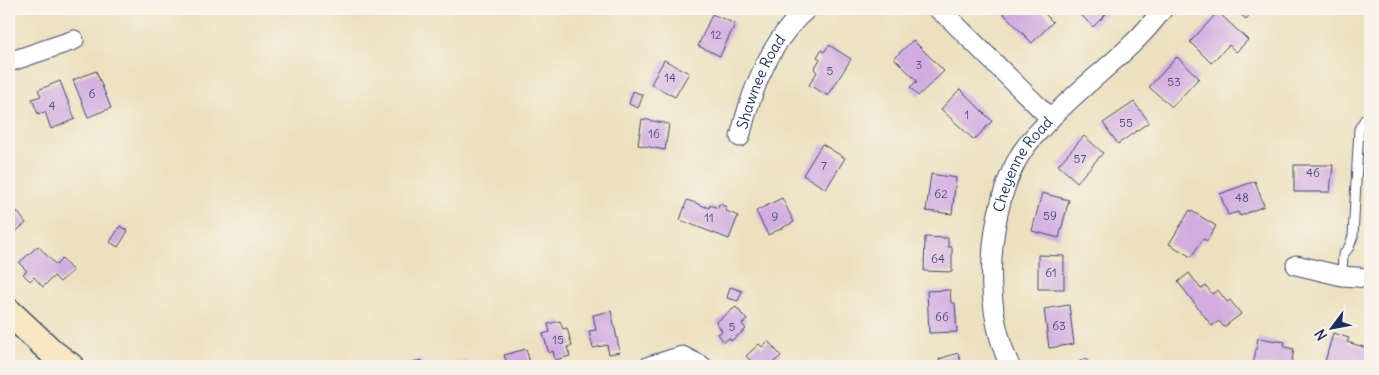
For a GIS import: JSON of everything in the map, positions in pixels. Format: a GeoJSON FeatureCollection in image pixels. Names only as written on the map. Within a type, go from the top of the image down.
{"type":"FeatureCollection","features":[{"type":"Feature","properties":{"kind":"main road"},"geometry":{"type":"LineString","coordinates":[[9,312],[54,354],[70,366]]}},
{"type":"Feature","properties":{"kind":"street","name":"Shawnee Road"},"geometry":{"type":"LineString","coordinates":[[740,137],[752,93],[763,68],[794,20],[808,9]]}},
{"type":"Feature","properties":{"kind":"street"},"geometry":{"type":"LineString","coordinates":[[938,9],[1050,118]]}},
{"type":"Feature","properties":{"kind":"street","name":"Cheyenne Road"},"geometry":{"type":"LineString","coordinates":[[1010,366],[999,334],[991,276],[997,217],[1016,161],[1030,140],[1050,118],[1130,46],[1163,9]]}},
{"type":"Feature","properties":{"kind":"street"},"geometry":{"type":"LineString","coordinates":[[9,62],[74,40]]}},
{"type":"Feature","properties":{"kind":"street"},"geometry":{"type":"LineString","coordinates":[[1296,265],[1342,276],[1370,278]]}},
{"type":"Feature","properties":{"kind":"street"},"geometry":{"type":"LineString","coordinates":[[649,366],[682,356],[702,366]]}},
{"type":"Feature","properties":{"kind":"lane"},"geometry":{"type":"LineString","coordinates":[[1342,276],[1343,255],[1354,236],[1359,130],[1365,120],[1370,117]]}},
{"type":"Feature","properties":{"kind":"building"},"geometry":{"type":"Polygon","coordinates":[[[1005,9],[1040,9],[1053,22],[1032,43],[1002,12],[1005,9]]]}},
{"type":"Feature","properties":{"kind":"building"},"geometry":{"type":"Polygon","coordinates":[[[1075,9],[1109,9],[1110,10],[1093,27],[1075,9]]]}},
{"type":"Feature","properties":{"kind":"building"},"geometry":{"type":"Polygon","coordinates":[[[1235,9],[1255,9],[1246,19],[1235,9]]]}},
{"type":"Feature","properties":{"kind":"building"},"geometry":{"type":"Polygon","coordinates":[[[1218,12],[1248,40],[1236,52],[1229,45],[1211,63],[1190,42],[1218,12]]]}},
{"type":"Feature","properties":{"kind":"building"},"geometry":{"type":"Polygon","coordinates":[[[712,14],[735,24],[720,56],[698,46],[712,14]]]}},
{"type":"Feature","properties":{"kind":"building"},"geometry":{"type":"Polygon","coordinates":[[[913,40],[944,71],[918,96],[910,87],[917,81],[894,58],[913,40]]]}},
{"type":"Feature","properties":{"kind":"building"},"geometry":{"type":"Polygon","coordinates":[[[829,45],[851,59],[828,96],[809,85],[817,72],[814,69],[820,59],[817,57],[821,50],[824,52],[829,45]]]}},
{"type":"Feature","properties":{"kind":"building"},"geometry":{"type":"Polygon","coordinates":[[[1177,57],[1199,78],[1172,107],[1149,87],[1177,57]]]}},
{"type":"Feature","properties":{"kind":"building"},"geometry":{"type":"Polygon","coordinates":[[[664,60],[689,73],[675,97],[651,84],[664,60]]]}},
{"type":"Feature","properties":{"kind":"building"},"geometry":{"type":"Polygon","coordinates":[[[96,71],[111,108],[88,117],[73,80],[96,71]]]}},
{"type":"Feature","properties":{"kind":"building"},"geometry":{"type":"Polygon","coordinates":[[[60,81],[75,119],[51,129],[45,112],[38,114],[32,99],[41,96],[38,90],[60,81]]]}},
{"type":"Feature","properties":{"kind":"building"},"geometry":{"type":"Polygon","coordinates":[[[960,89],[992,121],[974,140],[941,109],[960,89]]]}},
{"type":"Feature","properties":{"kind":"building"},"geometry":{"type":"Polygon","coordinates":[[[633,91],[643,95],[638,108],[629,104],[633,91]]]}},
{"type":"Feature","properties":{"kind":"building"},"geometry":{"type":"Polygon","coordinates":[[[1134,102],[1149,122],[1118,144],[1103,123],[1134,102]]]}},
{"type":"Feature","properties":{"kind":"building"},"geometry":{"type":"Polygon","coordinates":[[[642,119],[669,124],[665,150],[638,145],[642,119]]]}},
{"type":"Feature","properties":{"kind":"building"},"geometry":{"type":"Polygon","coordinates":[[[1084,136],[1103,153],[1077,182],[1058,165],[1084,136]]]}},
{"type":"Feature","properties":{"kind":"building"},"geometry":{"type":"Polygon","coordinates":[[[822,144],[845,158],[826,189],[803,175],[822,144]]]}},
{"type":"Feature","properties":{"kind":"building"},"geometry":{"type":"Polygon","coordinates":[[[1294,165],[1333,165],[1330,192],[1294,192],[1294,165]]]}},
{"type":"Feature","properties":{"kind":"building"},"geometry":{"type":"Polygon","coordinates":[[[931,174],[956,178],[952,214],[926,211],[931,174]]]}},
{"type":"Feature","properties":{"kind":"building"},"geometry":{"type":"Polygon","coordinates":[[[1255,181],[1264,206],[1240,216],[1238,212],[1228,215],[1220,194],[1255,181]]]}},
{"type":"Feature","properties":{"kind":"building"},"geometry":{"type":"Polygon","coordinates":[[[1042,193],[1069,200],[1059,238],[1032,231],[1042,193]]]}},
{"type":"Feature","properties":{"kind":"building"},"geometry":{"type":"Polygon","coordinates":[[[782,198],[794,222],[768,235],[756,211],[782,198]]]}},
{"type":"Feature","properties":{"kind":"building"},"geometry":{"type":"Polygon","coordinates":[[[687,200],[709,208],[710,205],[718,208],[719,204],[727,207],[726,211],[738,216],[729,239],[680,220],[687,200]]]}},
{"type":"Feature","properties":{"kind":"building"},"geometry":{"type":"Polygon","coordinates":[[[16,210],[26,223],[9,237],[9,216],[16,210]]]}},
{"type":"Feature","properties":{"kind":"building"},"geometry":{"type":"Polygon","coordinates":[[[1190,210],[1216,226],[1207,241],[1203,239],[1191,257],[1169,244],[1190,210]]]}},
{"type":"Feature","properties":{"kind":"building"},"geometry":{"type":"Polygon","coordinates":[[[1369,220],[1370,237],[1368,237],[1369,220]]]}},
{"type":"Feature","properties":{"kind":"building"},"geometry":{"type":"Polygon","coordinates":[[[120,226],[128,231],[118,247],[110,242],[120,226]]]}},
{"type":"Feature","properties":{"kind":"building"},"geometry":{"type":"Polygon","coordinates":[[[925,237],[948,238],[948,247],[952,247],[952,272],[924,271],[925,237]]]}},
{"type":"Feature","properties":{"kind":"building"},"geometry":{"type":"Polygon","coordinates":[[[38,246],[56,265],[62,259],[73,271],[60,282],[54,276],[43,287],[34,277],[30,281],[23,274],[27,271],[19,263],[38,246]]]}},
{"type":"Feature","properties":{"kind":"building"},"geometry":{"type":"Polygon","coordinates":[[[1038,255],[1064,256],[1064,289],[1038,289],[1038,255]]]}},
{"type":"Feature","properties":{"kind":"building"},"geometry":{"type":"Polygon","coordinates":[[[1189,273],[1201,289],[1206,286],[1212,294],[1218,290],[1227,302],[1230,300],[1241,314],[1224,327],[1219,321],[1212,326],[1178,282],[1189,273]]]}},
{"type":"Feature","properties":{"kind":"building"},"geometry":{"type":"Polygon","coordinates":[[[730,287],[742,291],[738,301],[727,298],[730,287]]]}},
{"type":"Feature","properties":{"kind":"building"},"geometry":{"type":"Polygon","coordinates":[[[950,290],[951,303],[955,303],[957,332],[929,333],[927,291],[950,290]]]}},
{"type":"Feature","properties":{"kind":"building"},"geometry":{"type":"Polygon","coordinates":[[[1069,305],[1074,344],[1049,348],[1044,309],[1069,305]]]}},
{"type":"Feature","properties":{"kind":"building"},"geometry":{"type":"Polygon","coordinates":[[[736,307],[747,320],[742,324],[746,329],[731,341],[729,338],[724,342],[718,334],[722,331],[716,322],[736,307]]]}},
{"type":"Feature","properties":{"kind":"building"},"geometry":{"type":"Polygon","coordinates":[[[611,311],[620,352],[609,354],[607,345],[593,348],[589,331],[596,330],[593,315],[611,311]]]}},
{"type":"Feature","properties":{"kind":"building"},"geometry":{"type":"Polygon","coordinates":[[[560,321],[563,329],[567,328],[572,346],[567,347],[570,356],[555,360],[553,351],[549,353],[543,334],[550,332],[548,324],[560,321]]]}},
{"type":"Feature","properties":{"kind":"building"},"geometry":{"type":"Polygon","coordinates":[[[1333,333],[1349,338],[1347,342],[1370,349],[1365,366],[1340,366],[1325,362],[1333,333]]]}},
{"type":"Feature","properties":{"kind":"building"},"geometry":{"type":"Polygon","coordinates":[[[1258,338],[1285,342],[1284,347],[1294,349],[1291,366],[1253,365],[1258,338]]]}},
{"type":"Feature","properties":{"kind":"building"},"geometry":{"type":"Polygon","coordinates":[[[768,341],[781,356],[769,366],[747,366],[752,362],[746,356],[759,344],[762,347],[768,341]]]}},
{"type":"Feature","properties":{"kind":"building"},"geometry":{"type":"Polygon","coordinates":[[[526,349],[531,366],[508,366],[504,355],[526,349]]]}},
{"type":"Feature","properties":{"kind":"building"},"geometry":{"type":"Polygon","coordinates":[[[958,353],[962,365],[965,364],[965,366],[941,366],[939,359],[958,353]]]}},
{"type":"Feature","properties":{"kind":"building"},"geometry":{"type":"Polygon","coordinates":[[[1085,358],[1091,366],[1073,366],[1085,358]]]}},
{"type":"Feature","properties":{"kind":"building"},"geometry":{"type":"Polygon","coordinates":[[[422,360],[423,366],[413,366],[412,362],[422,360]]]}},
{"type":"Feature","properties":{"kind":"building"},"geometry":{"type":"Polygon","coordinates":[[[466,361],[468,366],[458,366],[457,364],[466,361]]]}}]}
